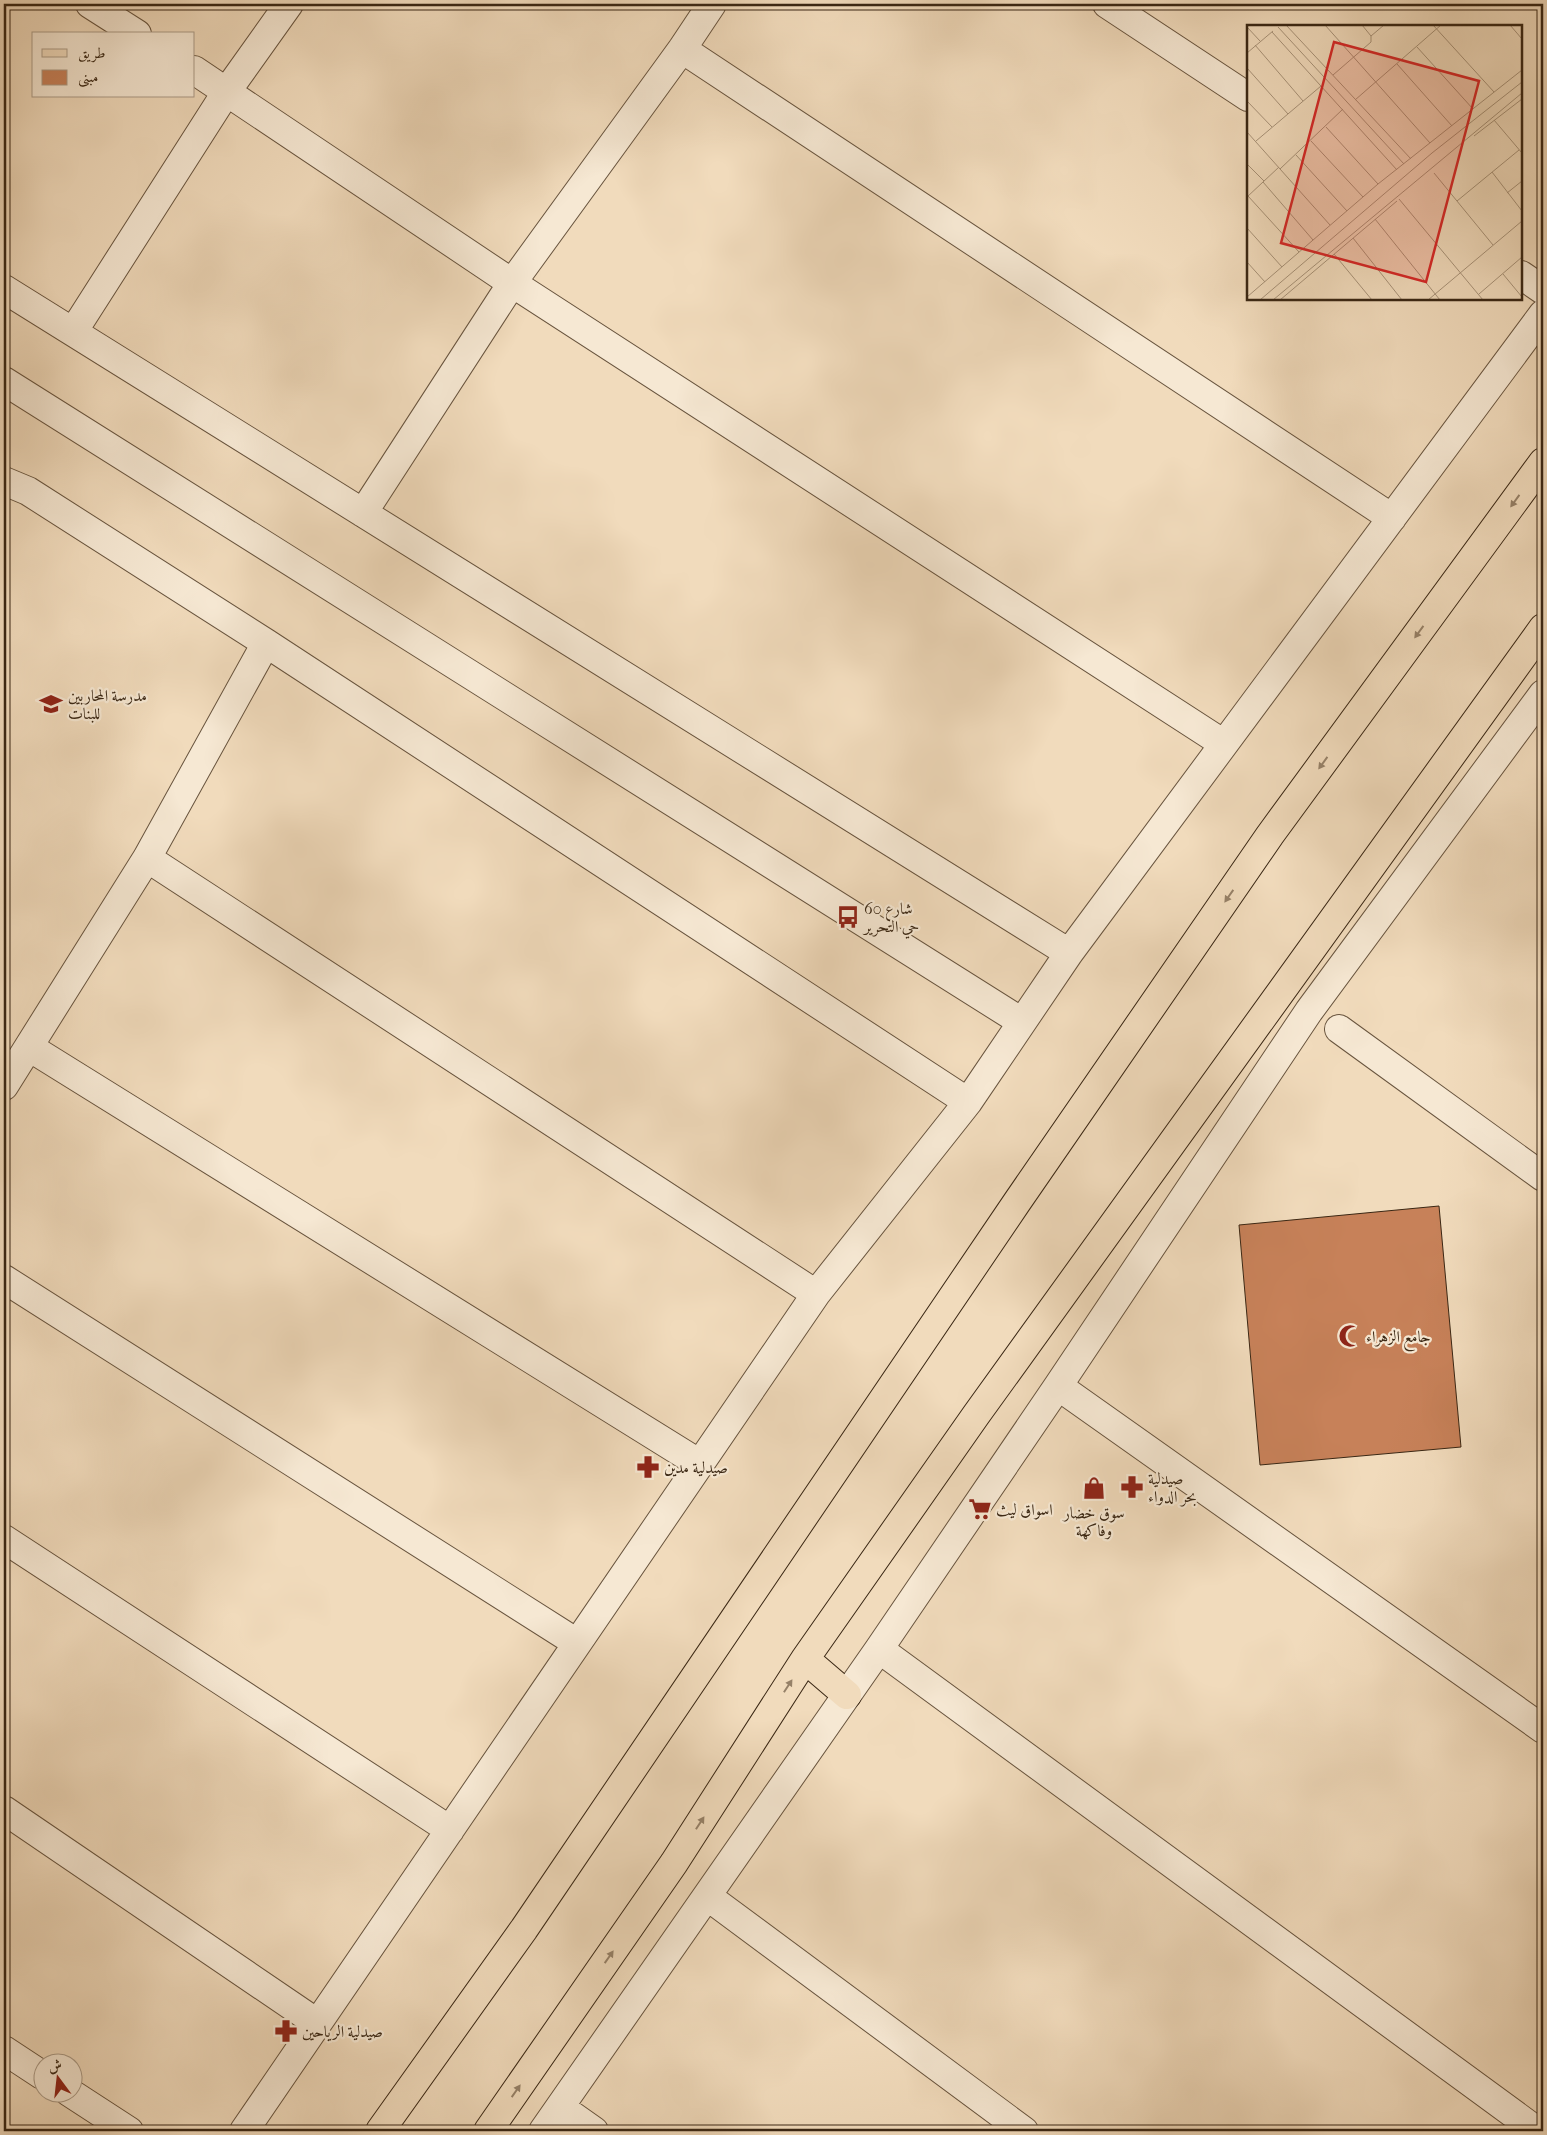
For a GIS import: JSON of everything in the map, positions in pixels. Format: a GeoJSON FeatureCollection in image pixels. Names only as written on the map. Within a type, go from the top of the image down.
{"type":"FeatureCollection","features":[{"type":"Feature","properties":{"kind":"main road"},"geometry":{"type":"LineString","coordinates":[[380,2131],[524,1929],[1017,1202],[1270,836],[1543,462]]}},
{"type":"Feature","properties":{"kind":"main road"},"geometry":{"type":"LineString","coordinates":[[488,2131],[674,1863],[805,1659],[976,1415],[1543,628]]}},
{"type":"Feature","properties":{"kind":"main road"},"geometry":{"type":"LineString","coordinates":[[805,1659],[847,1695]]}},
{"type":"Feature","properties":{"kind":"street"},"geometry":{"type":"LineString","coordinates":[[90,4],[134,32]]}},
{"type":"Feature","properties":{"kind":"street"},"geometry":{"type":"LineString","coordinates":[[73,332],[227,91],[289,4]]}},
{"type":"Feature","properties":{"kind":"street"},"geometry":{"type":"LineString","coordinates":[[363,513],[512,283],[682,49],[712,4]]}},
{"type":"Feature","properties":{"kind":"street"},"geometry":{"type":"LineString","coordinates":[[1107,4],[1247,95]]}},
{"type":"Feature","properties":{"kind":"street"},"geometry":{"type":"LineString","coordinates":[[682,49],[1392,518]]}},
{"type":"Feature","properties":{"kind":"street"},"geometry":{"type":"LineString","coordinates":[[195,71],[512,283],[1224,744]]}},
{"type":"Feature","properties":{"kind":"street"},"geometry":{"type":"LineString","coordinates":[[1522,276],[1543,290]]}},
{"type":"Feature","properties":{"kind":"street"},"geometry":{"type":"LineString","coordinates":[[4,289],[1069,953]]}},
{"type":"Feature","properties":{"kind":"street"},"geometry":{"type":"LineString","coordinates":[[244,2131],[816,1294],[968,1102],[1069,953],[1543,314]]}},
{"type":"Feature","properties":{"kind":"street"},"geometry":{"type":"LineString","coordinates":[[4,381],[1022,1022]]}},
{"type":"Feature","properties":{"kind":"street"},"geometry":{"type":"LineString","coordinates":[[4,480],[28,490],[266,643],[968,1102]]}},
{"type":"Feature","properties":{"kind":"street"},"geometry":{"type":"LineString","coordinates":[[4,1086],[147,858],[266,643]]}},
{"type":"Feature","properties":{"kind":"street"},"geometry":{"type":"LineString","coordinates":[[543,2131],[879,1649],[1058,1386],[1308,1011],[1543,694]]}},
{"type":"Feature","properties":{"kind":"street"},"geometry":{"type":"LineString","coordinates":[[147,858],[816,1294]]}},
{"type":"Feature","properties":{"kind":"street"},"geometry":{"type":"LineString","coordinates":[[1339,1029],[1543,1177]]}},
{"type":"Feature","properties":{"kind":"street"},"geometry":{"type":"LineString","coordinates":[[28,1047],[700,1464]]}},
{"type":"Feature","properties":{"kind":"street"},"geometry":{"type":"LineString","coordinates":[[4,1279],[577,1643]]}},
{"type":"Feature","properties":{"kind":"street"},"geometry":{"type":"LineString","coordinates":[[1058,1386],[1543,1728]]}},
{"type":"Feature","properties":{"kind":"street"},"geometry":{"type":"LineString","coordinates":[[4,1539],[450,1830]]}},
{"type":"Feature","properties":{"kind":"street"},"geometry":{"type":"LineString","coordinates":[[879,1649],[1537,2131]]}},
{"type":"Feature","properties":{"kind":"street"},"geometry":{"type":"LineString","coordinates":[[4,1810],[318,2023]]}},
{"type":"Feature","properties":{"kind":"street"},"geometry":{"type":"LineString","coordinates":[[707,1896],[1024,2131]]}},
{"type":"Feature","properties":{"kind":"street"},"geometry":{"type":"LineString","coordinates":[[4,2050],[32,2068]]}},
{"type":"Feature","properties":{"kind":"street"},"geometry":{"type":"LineString","coordinates":[[82,2100],[129,2131]]}},
{"type":"Feature","properties":{"kind":"street"},"geometry":{"type":"LineString","coordinates":[[560,2108],[594,2131]]}},
{"type":"Feature","properties":{"kind":"building","name":"جامع الزهراء"},"geometry":{"type":"Polygon","coordinates":[[[1439,1206],[1461,1447],[1260,1465],[1239,1225],[1439,1206]]]}},
{"type":"Feature","properties":{"kind":"place","name":"مدرسة المحاربين للبنات"},"geometry":{"type":"Point","coordinates":[51,704]}},
{"type":"Feature","properties":{"kind":"place","name":"شارع 60 حي التحرير"},"geometry":{"type":"Point","coordinates":[848,917]}},
{"type":"Feature","properties":{"kind":"place","name":"جامع الزهراء"},"geometry":{"type":"Point","coordinates":[1350,1336]}},
{"type":"Feature","properties":{"kind":"place","name":"صيدلية مدين"},"geometry":{"type":"Point","coordinates":[648,1467]}},
{"type":"Feature","properties":{"kind":"place","name":"صيدلية بحر الدواء"},"geometry":{"type":"Point","coordinates":[1132,1487]}},
{"type":"Feature","properties":{"kind":"place","name":"سوق خضار وفاكهة"},"geometry":{"type":"Point","coordinates":[1094,1488]}},
{"type":"Feature","properties":{"kind":"place","name":"اسواق ليث"},"geometry":{"type":"Point","coordinates":[980,1509]}},
{"type":"Feature","properties":{"kind":"place","name":"صيدلية الرياحين"},"geometry":{"type":"Point","coordinates":[286,2031]}}]}
